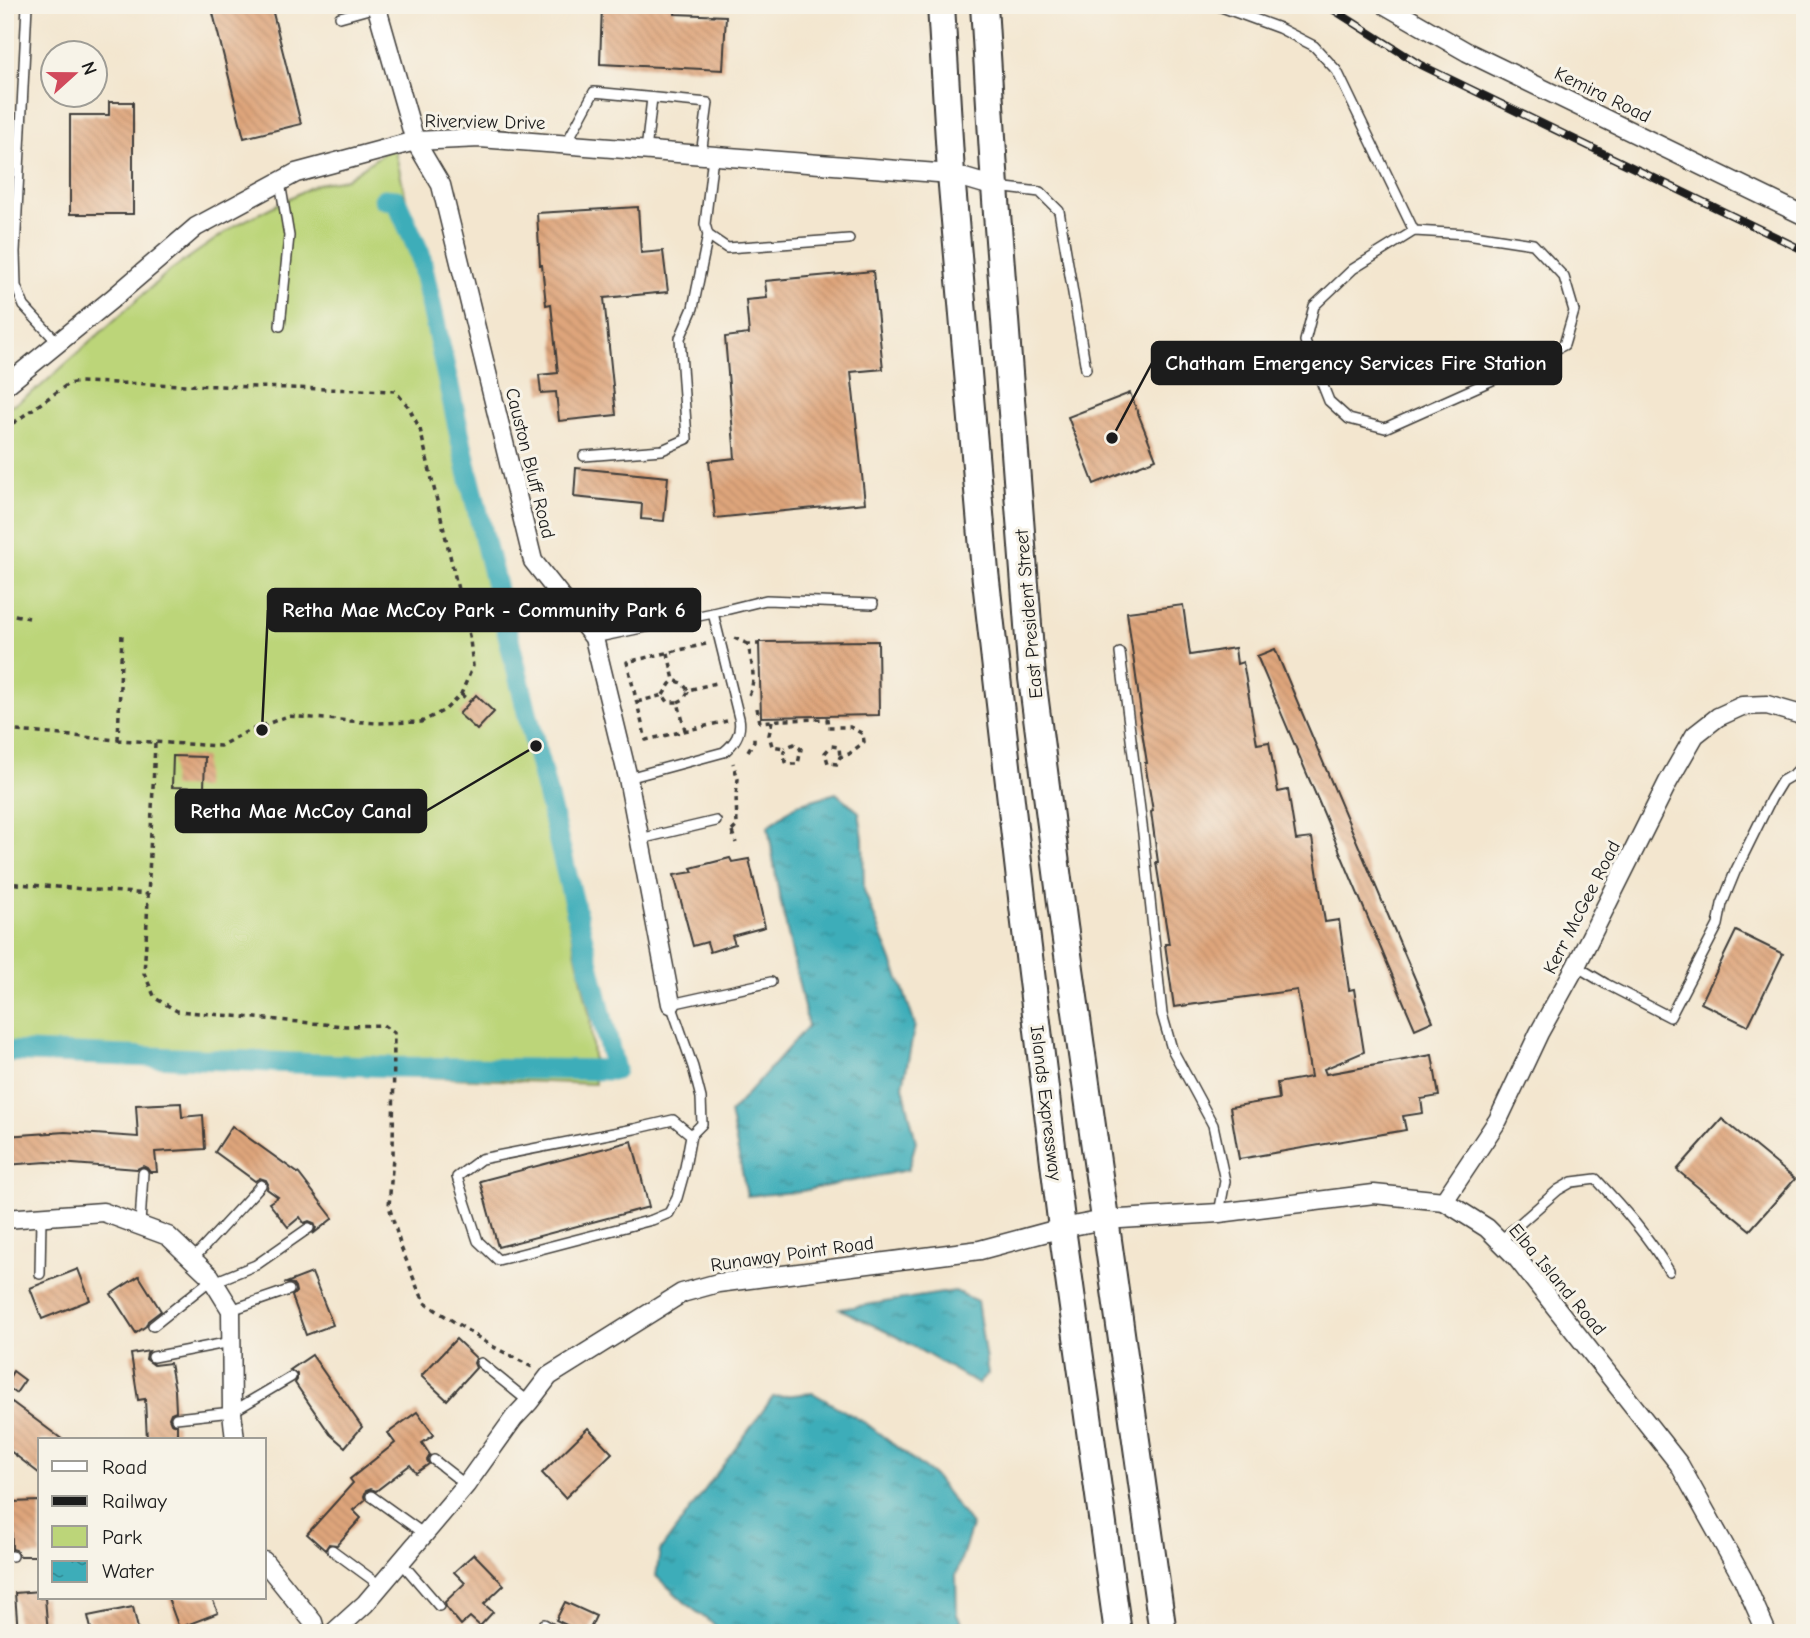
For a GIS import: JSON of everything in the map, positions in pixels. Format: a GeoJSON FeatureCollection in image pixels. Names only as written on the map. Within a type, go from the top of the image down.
{"type":"FeatureCollection","features":[{"type":"Feature","properties":{"kind":"main road","name":"East President Street"},"geometry":{"type":"LineString","coordinates":[[941,5],[951,174],[985,572]]}},
{"type":"Feature","properties":{"kind":"main road","name":"East President Street"},"geometry":{"type":"LineString","coordinates":[[984,5],[1032,678],[1104,1220]]}},
{"type":"Feature","properties":{"kind":"main road","name":"Islands Expressway"},"geometry":{"type":"LineString","coordinates":[[985,572],[1062,1228],[1118,1633]]}},
{"type":"Feature","properties":{"kind":"main road"},"geometry":{"type":"LineString","coordinates":[[1104,1220],[1163,1633]]}},
{"type":"Feature","properties":{"kind":"street","name":"Kemira Road"},"geometry":{"type":"LineString","coordinates":[[1385,5],[1467,52],[1805,216]]}},
{"type":"Feature","properties":{"kind":"street","name":"Causton Bluff Road"},"geometry":{"type":"LineString","coordinates":[[376,6],[415,141],[441,185],[533,561],[594,638],[628,778],[671,1004]]}},
{"type":"Feature","properties":{"kind":"street","name":"Riverview Drive"},"geometry":{"type":"LineString","coordinates":[[5,387],[196,227],[296,173],[415,141],[480,138],[951,174],[995,187]]}},
{"type":"Feature","properties":{"kind":"street","name":"Kerr McGee Road"},"geometry":{"type":"LineString","coordinates":[[1444,1201],[1498,1120],[1539,1033],[1576,966],[1668,782],[1695,735],[1718,717],[1742,706],[1767,705],[1805,716]]}},
{"type":"Feature","properties":{"kind":"street","name":"Elba Island Road"},"geometry":{"type":"LineString","coordinates":[[1062,1228],[1104,1220],[1219,1213],[1374,1194],[1444,1201],[1487,1228],[1516,1257],[1679,1464],[1743,1579],[1767,1633]]}},
{"type":"Feature","properties":{"kind":"street"},"geometry":{"type":"LineString","coordinates":[[5,1219],[103,1212],[169,1236],[213,1281],[231,1310],[235,1438]]}},
{"type":"Feature","properties":{"kind":"street","name":"Runaway Point Road"},"geometry":{"type":"LineString","coordinates":[[338,1631],[381,1586],[466,1485],[514,1418],[549,1376],[682,1293],[718,1283],[980,1250],[1062,1228]]}},
{"type":"Feature","properties":{"kind":"street"},"geometry":{"type":"LineString","coordinates":[[266,1563],[313,1622],[316,1633]]}},
{"type":"Feature","properties":{"kind":"lane"},"geometry":{"type":"LineString","coordinates":[[27,5],[15,252],[16,286],[24,306],[59,344]]}},
{"type":"Feature","properties":{"kind":"lane"},"geometry":{"type":"LineString","coordinates":[[1216,5],[1279,28],[1314,46],[1337,71],[1414,231]]}},
{"type":"Feature","properties":{"kind":"lane"},"geometry":{"type":"LineString","coordinates":[[340,17],[376,6]]}},
{"type":"Feature","properties":{"kind":"lane"},"geometry":{"type":"LineString","coordinates":[[566,145],[594,92],[708,103],[705,223],[708,235],[693,308],[680,338],[687,439],[662,450],[584,456]]}},
{"type":"Feature","properties":{"kind":"lane"},"geometry":{"type":"LineString","coordinates":[[646,151],[652,98]]}},
{"type":"Feature","properties":{"kind":"lane"},"geometry":{"type":"LineString","coordinates":[[280,182],[289,236],[280,326]]}},
{"type":"Feature","properties":{"kind":"lane"},"geometry":{"type":"LineString","coordinates":[[995,187],[1040,192],[1059,211],[1086,369]]}},
{"type":"Feature","properties":{"kind":"lane"},"geometry":{"type":"LineString","coordinates":[[1414,231],[1467,234],[1533,244],[1564,277],[1574,311],[1564,345],[1385,428],[1349,419],[1329,401],[1305,341],[1314,306],[1353,270],[1414,231]]}},
{"type":"Feature","properties":{"kind":"lane"},"geometry":{"type":"LineString","coordinates":[[708,235],[727,248],[849,239]]}},
{"type":"Feature","properties":{"kind":"lane"},"geometry":{"type":"LineString","coordinates":[[594,638],[766,600],[873,604]]}},
{"type":"Feature","properties":{"kind":"lane"},"geometry":{"type":"LineString","coordinates":[[628,778],[724,752],[735,743],[741,726],[713,613]]}},
{"type":"Feature","properties":{"kind":"lane"},"geometry":{"type":"LineString","coordinates":[[1120,653],[1163,1014],[1172,1048],[1213,1125],[1225,1181],[1219,1213]]}},
{"type":"Feature","properties":{"kind":"lane"},"geometry":{"type":"LineString","coordinates":[[1576,966],[1670,1017],[1718,925],[1722,904],[1771,799],[1782,781],[1805,763]]}},
{"type":"Feature","properties":{"kind":"lane"},"geometry":{"type":"LineString","coordinates":[[640,838],[716,821]]}},
{"type":"Feature","properties":{"kind":"lane"},"geometry":{"type":"LineString","coordinates":[[691,1135],[673,1120],[481,1159],[457,1177],[478,1241],[498,1260],[652,1220],[669,1213],[677,1198],[691,1135],[702,1124],[701,1098],[693,1067],[671,1004],[771,982]]}},
{"type":"Feature","properties":{"kind":"lane"},"geometry":{"type":"LineString","coordinates":[[140,1225],[143,1173]]}},
{"type":"Feature","properties":{"kind":"lane"},"geometry":{"type":"LineString","coordinates":[[1500,1241],[1558,1190],[1572,1182],[1596,1179],[1654,1246],[1669,1271]]}},
{"type":"Feature","properties":{"kind":"lane"},"geometry":{"type":"LineString","coordinates":[[192,1259],[261,1185]]}},
{"type":"Feature","properties":{"kind":"lane"},"geometry":{"type":"LineString","coordinates":[[40,1274],[41,1217]]}},
{"type":"Feature","properties":{"kind":"lane"},"geometry":{"type":"LineString","coordinates":[[153,1326],[213,1281],[256,1265],[309,1228]]}},
{"type":"Feature","properties":{"kind":"lane"},"geometry":{"type":"LineString","coordinates":[[231,1310],[289,1290]]}},
{"type":"Feature","properties":{"kind":"lane"},"geometry":{"type":"LineString","coordinates":[[153,1357],[231,1342]]}},
{"type":"Feature","properties":{"kind":"lane"},"geometry":{"type":"LineString","coordinates":[[481,1363],[529,1402]]}},
{"type":"Feature","properties":{"kind":"lane"},"geometry":{"type":"LineString","coordinates":[[176,1418],[232,1412],[290,1377]]}},
{"type":"Feature","properties":{"kind":"lane"},"geometry":{"type":"LineString","coordinates":[[434,1460],[466,1485]]}},
{"type":"Feature","properties":{"kind":"lane"},"geometry":{"type":"LineString","coordinates":[[371,1496],[424,1534]]}},
{"type":"Feature","properties":{"kind":"lane"},"geometry":{"type":"LineString","coordinates":[[332,1549],[381,1586]]}},
{"type":"Feature","properties":{"kind":"lane"},"geometry":{"type":"LineString","coordinates":[[401,1562],[439,1606]]}},
{"type":"Feature","properties":{"kind":"lane"},"geometry":{"type":"LineString","coordinates":[[540,1633],[544,1624],[559,1633]]}},
{"type":"Feature","properties":{"kind":"path"},"geometry":{"type":"LineString","coordinates":[[5,429],[68,384],[80,382],[395,391],[408,406],[420,429],[470,640],[473,666],[461,694],[445,710],[421,722],[376,723],[289,716],[246,732],[220,747],[5,730]]}},
{"type":"Feature","properties":{"kind":"path"},"geometry":{"type":"LineString","coordinates":[[5,613],[29,618]]}},
{"type":"Feature","properties":{"kind":"path"},"geometry":{"type":"LineString","coordinates":[[118,740],[122,633]]}},
{"type":"Feature","properties":{"kind":"path"},"geometry":{"type":"LineString","coordinates":[[720,641],[627,662],[646,740],[739,718]]}},
{"type":"Feature","properties":{"kind":"path"},"geometry":{"type":"LineString","coordinates":[[747,700],[752,689],[753,673],[748,644],[760,644]]}},
{"type":"Feature","properties":{"kind":"path"},"geometry":{"type":"LineString","coordinates":[[668,653],[674,680]]}},
{"type":"Feature","properties":{"kind":"path"},"geometry":{"type":"LineString","coordinates":[[674,680],[682,683],[688,690]]}},
{"type":"Feature","properties":{"kind":"path"},"geometry":{"type":"LineString","coordinates":[[637,702],[663,695],[674,680]]}},
{"type":"Feature","properties":{"kind":"path"},"geometry":{"type":"LineString","coordinates":[[688,690],[716,683]]}},
{"type":"Feature","properties":{"kind":"path"},"geometry":{"type":"LineString","coordinates":[[663,695],[668,702],[678,702],[684,699],[688,690]]}},
{"type":"Feature","properties":{"kind":"path"},"geometry":{"type":"LineString","coordinates":[[461,694],[470,702]]}},
{"type":"Feature","properties":{"kind":"path"},"geometry":{"type":"LineString","coordinates":[[678,702],[685,731]]}},
{"type":"Feature","properties":{"kind":"path"},"geometry":{"type":"LineString","coordinates":[[748,708],[759,708],[760,722],[827,719],[828,727],[850,727],[863,734],[864,742],[841,757],[836,764],[828,763],[825,752],[831,746],[839,747],[841,757]]}},
{"type":"Feature","properties":{"kind":"path"},"geometry":{"type":"LineString","coordinates":[[772,721],[769,735],[772,746],[785,748],[794,744],[802,749],[798,764],[787,764],[783,756],[785,748]]}},
{"type":"Feature","properties":{"kind":"path"},"geometry":{"type":"LineString","coordinates":[[745,755],[754,741],[754,732]]}},
{"type":"Feature","properties":{"kind":"path"},"geometry":{"type":"LineString","coordinates":[[155,743],[144,973],[155,998],[177,1011],[345,1026],[383,1025],[394,1033],[393,1157],[389,1206],[417,1287],[425,1303],[490,1345],[549,1376]]}},
{"type":"Feature","properties":{"kind":"path"},"geometry":{"type":"LineString","coordinates":[[732,831],[737,826],[738,817],[738,779],[733,760]]}},
{"type":"Feature","properties":{"kind":"path"},"geometry":{"type":"LineString","coordinates":[[5,883],[148,894]]}},
{"type":"Feature","properties":{"kind":"green space"},"geometry":{"type":"Polygon","coordinates":[[[394,146],[590,1017],[595,1084],[5,1060],[5,407],[40,387],[168,272],[236,225],[317,184],[346,179],[394,146]]]}},
{"type":"Feature","properties":{"kind":"water"},"geometry":{"type":"Polygon","coordinates":[[[836,793],[859,812],[863,838],[864,890],[915,1025],[903,1086],[916,1142],[908,1170],[797,1192],[747,1196],[730,1113],[808,1026],[778,889],[768,826],[798,804],[836,793]]]}},
{"type":"Feature","properties":{"kind":"water"},"geometry":{"type":"Polygon","coordinates":[[[955,1291],[977,1301],[988,1374],[978,1384],[897,1337],[840,1309],[955,1291]]]}},
{"type":"Feature","properties":{"kind":"water"},"geometry":{"type":"Polygon","coordinates":[[[813,1393],[867,1424],[934,1476],[972,1526],[956,1575],[957,1615],[968,1633],[725,1633],[689,1606],[656,1576],[660,1551],[773,1397],[813,1393]]]}},
{"type":"Feature","properties":{"kind":"building"},"geometry":{"type":"Polygon","coordinates":[[[211,5],[271,5],[301,124],[244,138],[211,5]]]}},
{"type":"Feature","properties":{"kind":"building"},"geometry":{"type":"Polygon","coordinates":[[[602,5],[675,5],[675,14],[726,16],[723,70],[600,64],[602,5]]]}},
{"type":"Feature","properties":{"kind":"building"},"geometry":{"type":"Polygon","coordinates":[[[109,102],[133,102],[133,214],[70,214],[70,115],[109,115],[109,102]]]}},
{"type":"Feature","properties":{"kind":"building"},"geometry":{"type":"Polygon","coordinates":[[[638,207],[641,253],[663,251],[668,292],[604,298],[616,415],[559,421],[556,392],[541,393],[539,375],[558,373],[551,304],[546,305],[540,265],[537,213],[638,207]]]}},
{"type":"Feature","properties":{"kind":"building"},"geometry":{"type":"Polygon","coordinates":[[[873,271],[883,369],[851,372],[865,503],[715,518],[709,461],[735,458],[725,337],[749,334],[746,300],[767,298],[765,281],[873,271]]]}},
{"type":"Feature","properties":{"kind":"building"},"geometry":{"type":"Polygon","coordinates":[[[1130,393],[1156,459],[1094,484],[1068,417],[1130,393]]]}},
{"type":"Feature","properties":{"kind":"building"},"geometry":{"type":"Polygon","coordinates":[[[576,468],[668,477],[664,521],[641,519],[642,504],[574,497],[576,468]]]}},
{"type":"Feature","properties":{"kind":"building"},"geometry":{"type":"Polygon","coordinates":[[[1183,605],[1190,655],[1235,648],[1237,664],[1243,662],[1257,744],[1269,742],[1278,792],[1288,790],[1296,840],[1312,838],[1325,922],[1339,920],[1349,990],[1354,989],[1364,1052],[1324,1069],[1326,1074],[1432,1055],[1439,1096],[1421,1099],[1423,1113],[1403,1116],[1406,1130],[1239,1159],[1230,1107],[1279,1099],[1277,1083],[1311,1077],[1297,990],[1174,1007],[1165,944],[1169,944],[1156,862],[1153,811],[1127,612],[1183,605]]]}},
{"type":"Feature","properties":{"kind":"building"},"geometry":{"type":"Polygon","coordinates":[[[878,641],[879,715],[761,717],[759,642],[878,641]]]}},
{"type":"Feature","properties":{"kind":"building"},"geometry":{"type":"Polygon","coordinates":[[[1275,649],[1433,1021],[1415,1029],[1257,656],[1275,649]]]}},
{"type":"Feature","properties":{"kind":"building"},"geometry":{"type":"Polygon","coordinates":[[[476,695],[494,712],[477,730],[459,714],[476,695]]]}},
{"type":"Feature","properties":{"kind":"building"},"geometry":{"type":"Polygon","coordinates":[[[173,756],[205,757],[204,788],[172,787],[173,756]]]}},
{"type":"Feature","properties":{"kind":"building"},"geometry":{"type":"Polygon","coordinates":[[[730,858],[732,862],[749,859],[765,927],[732,936],[735,944],[710,952],[707,942],[693,946],[674,875],[693,872],[691,868],[730,858]]]}},
{"type":"Feature","properties":{"kind":"building"},"geometry":{"type":"Polygon","coordinates":[[[1736,931],[1783,954],[1748,1026],[1701,1003],[1736,931]]]}},
{"type":"Feature","properties":{"kind":"building"},"geometry":{"type":"Polygon","coordinates":[[[181,1103],[182,1117],[203,1115],[205,1149],[155,1152],[157,1172],[150,1172],[143,1166],[137,1169],[47,1162],[5,1165],[5,1136],[65,1132],[138,1137],[136,1105],[181,1103]]]}},
{"type":"Feature","properties":{"kind":"building"},"geometry":{"type":"Polygon","coordinates":[[[1722,1119],[1795,1179],[1750,1230],[1677,1170],[1722,1119]]]}},
{"type":"Feature","properties":{"kind":"building"},"geometry":{"type":"Polygon","coordinates":[[[232,1126],[299,1174],[333,1218],[313,1234],[316,1228],[314,1223],[304,1223],[300,1217],[288,1227],[269,1203],[278,1197],[267,1189],[266,1180],[260,1178],[255,1181],[215,1152],[232,1126]]]}},
{"type":"Feature","properties":{"kind":"building"},"geometry":{"type":"Polygon","coordinates":[[[632,1141],[649,1207],[498,1247],[480,1181],[632,1141]]]}},
{"type":"Feature","properties":{"kind":"building"},"geometry":{"type":"Polygon","coordinates":[[[78,1269],[90,1300],[42,1319],[30,1288],[78,1269]]]}},
{"type":"Feature","properties":{"kind":"building"},"geometry":{"type":"Polygon","coordinates":[[[312,1273],[333,1325],[306,1335],[292,1296],[296,1292],[295,1287],[286,1283],[312,1273]]]}},
{"type":"Feature","properties":{"kind":"building"},"geometry":{"type":"Polygon","coordinates":[[[139,1276],[161,1311],[136,1333],[111,1294],[139,1276]]]}},
{"type":"Feature","properties":{"kind":"building"},"geometry":{"type":"Polygon","coordinates":[[[456,1339],[476,1358],[476,1368],[447,1400],[421,1376],[456,1339]]]}},
{"type":"Feature","properties":{"kind":"building"},"geometry":{"type":"Polygon","coordinates":[[[149,1351],[146,1359],[154,1365],[170,1363],[176,1411],[171,1413],[169,1418],[171,1423],[177,1425],[177,1438],[147,1438],[145,1399],[138,1400],[131,1354],[149,1351]]]}},
{"type":"Feature","properties":{"kind":"building"},"geometry":{"type":"Polygon","coordinates":[[[312,1355],[362,1427],[345,1447],[330,1434],[295,1383],[297,1374],[290,1370],[312,1355]]]}},
{"type":"Feature","properties":{"kind":"building"},"geometry":{"type":"Polygon","coordinates":[[[13,1371],[25,1380],[16,1393],[5,1385],[13,1371]]]}},
{"type":"Feature","properties":{"kind":"building"},"geometry":{"type":"Polygon","coordinates":[[[12,1402],[60,1438],[38,1438],[38,1472],[5,1447],[5,1411],[12,1402]]]}},
{"type":"Feature","properties":{"kind":"building"},"geometry":{"type":"Polygon","coordinates":[[[417,1412],[434,1435],[422,1443],[430,1455],[427,1460],[429,1464],[416,1473],[410,1465],[376,1491],[366,1491],[365,1500],[353,1510],[361,1518],[337,1545],[329,1544],[325,1550],[307,1534],[353,1483],[350,1479],[395,1443],[388,1433],[417,1412]]]}},
{"type":"Feature","properties":{"kind":"building"},"geometry":{"type":"Polygon","coordinates":[[[588,1428],[612,1453],[565,1498],[542,1473],[588,1428]]]}},
{"type":"Feature","properties":{"kind":"building"},"geometry":{"type":"Polygon","coordinates":[[[38,1501],[38,1556],[19,1556],[16,1550],[12,1549],[11,1502],[38,1501]]]}},
{"type":"Feature","properties":{"kind":"building"},"geometry":{"type":"Polygon","coordinates":[[[474,1554],[504,1585],[484,1604],[493,1612],[480,1626],[470,1617],[461,1625],[445,1602],[465,1583],[454,1572],[474,1554]]]}},
{"type":"Feature","properties":{"kind":"building"},"geometry":{"type":"Polygon","coordinates":[[[38,1591],[38,1600],[45,1600],[48,1633],[18,1633],[15,1593],[38,1591]]]}},
{"type":"Feature","properties":{"kind":"building"},"geometry":{"type":"Polygon","coordinates":[[[169,1600],[213,1600],[218,1613],[179,1628],[169,1600]]]}},
{"type":"Feature","properties":{"kind":"building"},"geometry":{"type":"Polygon","coordinates":[[[565,1602],[596,1616],[588,1633],[556,1620],[565,1602]]]}},
{"type":"Feature","properties":{"kind":"building"},"geometry":{"type":"Polygon","coordinates":[[[133,1607],[139,1633],[92,1633],[88,1616],[133,1607]]]}},
{"type":"Feature","properties":{"kind":"waterway"},"geometry":{"type":"LineString","coordinates":[[5,1051],[395,1067],[615,1070],[467,468],[420,254],[396,200],[384,199]]}},
{"type":"Feature","properties":{"kind":"railway"},"geometry":{"type":"LineString","coordinates":[[1326,5],[1419,64],[1805,251]]}},
{"type":"Feature","properties":{"kind":"place","name":"Chatham Emergency Services Fire Station"},"geometry":{"type":"Point","coordinates":[1112,438]}},
{"type":"Feature","properties":{"kind":"place","name":"Retha Mae McCoy Park - Community Park 6"},"geometry":{"type":"Point","coordinates":[262,730]}},
{"type":"Feature","properties":{"kind":"place","name":"Retha Mae McCoy Canal"},"geometry":{"type":"Point","coordinates":[536,746]}}]}
